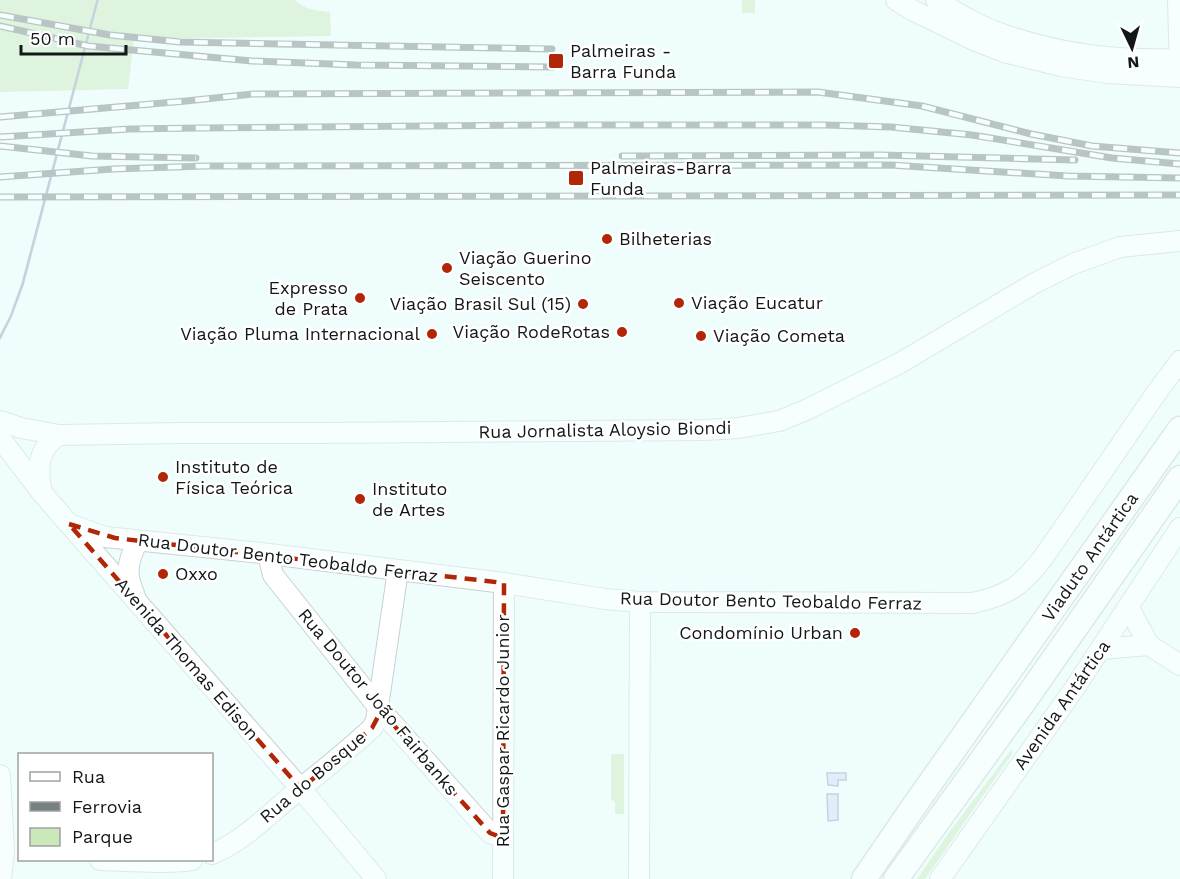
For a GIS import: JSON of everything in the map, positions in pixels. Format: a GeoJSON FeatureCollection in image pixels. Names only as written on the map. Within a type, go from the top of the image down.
{"type":"FeatureCollection","features":[{"type":"Feature","properties":{"kind":"main road","name":"Viaduto Antártica"},"geometry":{"type":"LineString","coordinates":[[864,879],[1180,429]]}},
{"type":"Feature","properties":{"kind":"main road","name":"Viaduto Antártica"},"geometry":{"type":"LineString","coordinates":[[1023,703],[1180,478]]}},
{"type":"Feature","properties":{"kind":"main road","name":"Avenida Antártica"},"geometry":{"type":"LineString","coordinates":[[896,879],[1023,703]]}},
{"type":"Feature","properties":{"kind":"street"},"geometry":{"type":"LineString","coordinates":[[896,0],[976,41],[1004,52],[1060,66],[1107,73],[1180,67]]}},
{"type":"Feature","properties":{"kind":"street"},"geometry":{"type":"LineString","coordinates":[[936,0],[962,16],[1000,34],[1054,50],[1180,67]]}},
{"type":"Feature","properties":{"kind":"street"},"geometry":{"type":"LineString","coordinates":[[1178,0],[1180,67]]}},
{"type":"Feature","properties":{"kind":"street","name":"Rua Jornalista Aloysio Biondi"},"geometry":{"type":"LineString","coordinates":[[0,421],[21,428],[59,435],[738,428],[779,421],[806,410],[900,363],[1073,264],[1120,247],[1180,241]]}},
{"type":"Feature","properties":{"kind":"street","name":"Rua Doutor Bento Teobaldo Ferraz"},"geometry":{"type":"LineString","coordinates":[[69,524],[105,537],[504,583],[605,599],[640,602],[973,603],[995,598],[1012,590],[1028,577],[1044,558],[1180,361]]}},
{"type":"Feature","properties":{"kind":"street"},"geometry":{"type":"LineString","coordinates":[[42,493],[40,459],[50,440],[59,435]]}},
{"type":"Feature","properties":{"kind":"street","name":"Avenida Thomas Edison"},"geometry":{"type":"LineString","coordinates":[[0,438],[42,493],[301,789],[376,879]]}},
{"type":"Feature","properties":{"kind":"street","name":"Avenida Antártica"},"geometry":{"type":"LineString","coordinates":[[940,879],[1101,649],[1180,528]]}},
{"type":"Feature","properties":{"kind":"street"},"geometry":{"type":"LineString","coordinates":[[137,601],[130,584],[128,567],[138,541]]}},
{"type":"Feature","properties":{"kind":"street","name":"Rua Doutor João Fairbanks"},"geometry":{"type":"LineString","coordinates":[[268,554],[273,575],[378,707],[490,833],[503,838]]}},
{"type":"Feature","properties":{"kind":"street","name":"Rua do Bosque"},"geometry":{"type":"LineString","coordinates":[[213,854],[226,848],[244,835],[338,759],[372,728],[376,721],[398,570]]}},
{"type":"Feature","properties":{"kind":"street","name":"Rua Gaspar Ricardo Junior"},"geometry":{"type":"LineString","coordinates":[[503,879],[504,583]]}},
{"type":"Feature","properties":{"kind":"street"},"geometry":{"type":"LineString","coordinates":[[639,879],[640,602]]}},
{"type":"Feature","properties":{"kind":"street"},"geometry":{"type":"LineString","coordinates":[[1129,608],[1149,645],[1180,665]]}},
{"type":"Feature","properties":{"kind":"street"},"geometry":{"type":"LineString","coordinates":[[1101,649],[1149,645]]}},
{"type":"Feature","properties":{"kind":"street"},"geometry":{"type":"LineString","coordinates":[[0,775],[8,853],[1,879]]}},
{"type":"Feature","properties":{"kind":"street"},"geometry":{"type":"LineString","coordinates":[[127,861],[184,861]]}},
{"type":"Feature","properties":{"kind":"highlighted area"},"geometry":{"type":"Polygon","coordinates":[[[69,524],[115,538],[504,583],[503,838],[490,833],[381,711],[372,728],[301,789],[69,524]]]}},
{"type":"Feature","properties":{"kind":"green space"},"geometry":{"type":"Polygon","coordinates":[[[0,0],[295,0],[307,8],[330,12],[331,36],[134,39],[128,89],[0,92],[0,0]]]}},
{"type":"Feature","properties":{"kind":"green space"},"geometry":{"type":"Polygon","coordinates":[[[742,0],[755,0],[755,13],[742,13],[742,0]]]}},
{"type":"Feature","properties":{"kind":"green space"},"geometry":{"type":"Polygon","coordinates":[[[1012,749],[1012,754],[925,879],[917,879],[948,834],[1012,749]]]}},
{"type":"Feature","properties":{"kind":"green space"},"geometry":{"type":"Polygon","coordinates":[[[611,754],[624,754],[624,814],[615,814],[615,802],[611,799],[611,754]]]}},
{"type":"Feature","properties":{"kind":"water"},"geometry":{"type":"Polygon","coordinates":[[[97,0],[23,285],[0,339],[22,284],[97,0]]]}},
{"type":"Feature","properties":{"kind":"water"},"geometry":{"type":"Polygon","coordinates":[[[827,773],[846,773],[846,780],[838,780],[838,786],[828,785],[827,773]]]}},
{"type":"Feature","properties":{"kind":"water"},"geometry":{"type":"Polygon","coordinates":[[[827,794],[838,794],[838,820],[828,821],[827,794]]]}},
{"type":"Feature","properties":{"kind":"railway"},"geometry":{"type":"LineString","coordinates":[[0,15],[110,35],[180,42],[552,49]]}},
{"type":"Feature","properties":{"kind":"railway"},"geometry":{"type":"LineString","coordinates":[[0,26],[88,46],[252,61],[356,65],[553,67]]}},
{"type":"Feature","properties":{"kind":"railway"},"geometry":{"type":"LineString","coordinates":[[0,117],[253,94],[818,92],[922,106],[1031,134],[1092,146],[1180,153]]}},
{"type":"Feature","properties":{"kind":"railway"},"geometry":{"type":"LineString","coordinates":[[0,137],[130,129],[826,125],[891,127],[972,135],[1112,158],[1180,164]]}},
{"type":"Feature","properties":{"kind":"railway"},"geometry":{"type":"LineString","coordinates":[[0,146],[92,156],[196,158]]}},
{"type":"Feature","properties":{"kind":"railway"},"geometry":{"type":"LineString","coordinates":[[622,156],[881,155],[1075,160]]}},
{"type":"Feature","properties":{"kind":"railway"},"geometry":{"type":"LineString","coordinates":[[0,177],[113,169],[206,166],[890,165],[1068,176],[1180,178]]}},
{"type":"Feature","properties":{"kind":"railway"},"geometry":{"type":"LineString","coordinates":[[0,197],[1180,195]]}},
{"type":"Feature","properties":{"kind":"place","name":"Palmeiras - Barra Funda"},"geometry":{"type":"Point","coordinates":[556,61]}},
{"type":"Feature","properties":{"kind":"place","name":"Palmeiras-Barra Funda"},"geometry":{"type":"Point","coordinates":[576,178]}},
{"type":"Feature","properties":{"kind":"place","name":"Bilheterias"},"geometry":{"type":"Point","coordinates":[607,239]}},
{"type":"Feature","properties":{"kind":"place","name":"Viação Guerino Seiscento"},"geometry":{"type":"Point","coordinates":[447,268]}},
{"type":"Feature","properties":{"kind":"place","name":"Expresso de Prata"},"geometry":{"type":"Point","coordinates":[360,298]}},
{"type":"Feature","properties":{"kind":"place","name":"Viação Eucatur"},"geometry":{"type":"Point","coordinates":[679,303]}},
{"type":"Feature","properties":{"kind":"place","name":"Viação Brasil Sul (15)"},"geometry":{"type":"Point","coordinates":[583,304]}},
{"type":"Feature","properties":{"kind":"place","name":"Viação RodeRotas"},"geometry":{"type":"Point","coordinates":[622,332]}},
{"type":"Feature","properties":{"kind":"place","name":"Viação Pluma Internacional"},"geometry":{"type":"Point","coordinates":[432,334]}},
{"type":"Feature","properties":{"kind":"place","name":"Viação Cometa"},"geometry":{"type":"Point","coordinates":[701,336]}},
{"type":"Feature","properties":{"kind":"place","name":"Instituto de Física Teórica"},"geometry":{"type":"Point","coordinates":[163,477]}},
{"type":"Feature","properties":{"kind":"place","name":"Instituto de Artes"},"geometry":{"type":"Point","coordinates":[360,499]}},
{"type":"Feature","properties":{"kind":"place","name":"Oxxo"},"geometry":{"type":"Point","coordinates":[163,574]}},
{"type":"Feature","properties":{"kind":"place","name":"Condomínio Urban"},"geometry":{"type":"Point","coordinates":[855,633]}}]}
